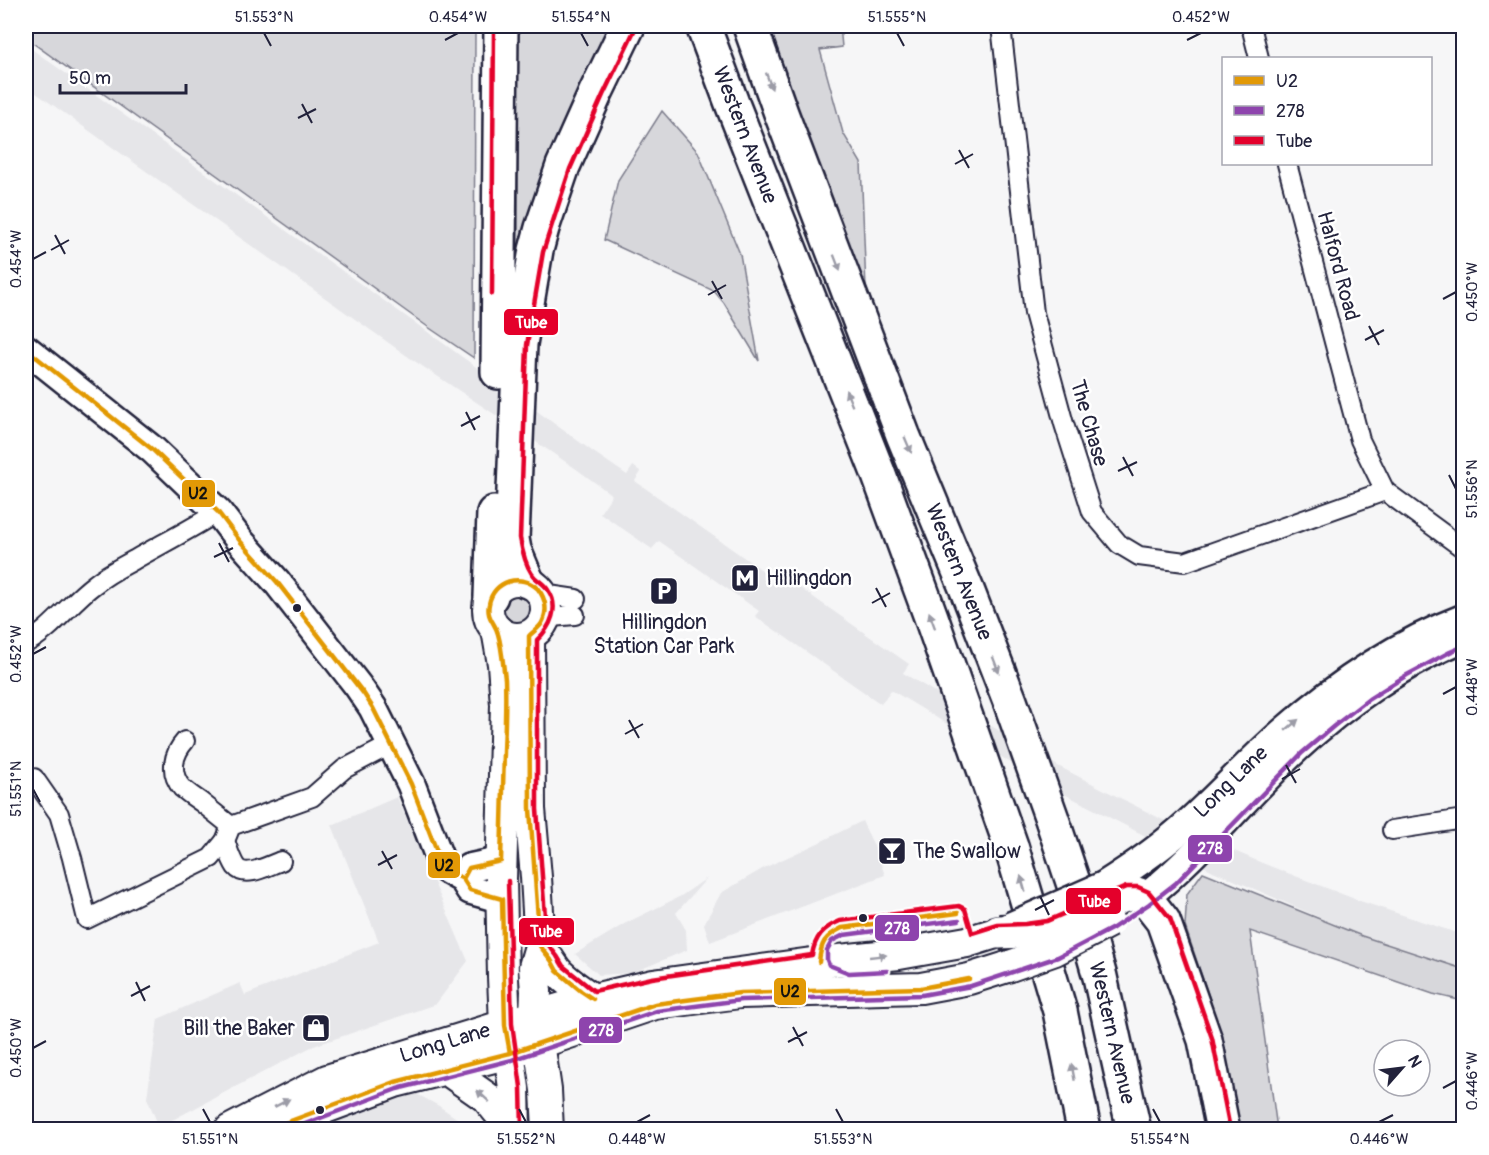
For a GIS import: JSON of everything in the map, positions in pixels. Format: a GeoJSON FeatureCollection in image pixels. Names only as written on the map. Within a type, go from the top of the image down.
{"type":"FeatureCollection","features":[{"type":"Feature","properties":{"kind":"highway"},"geometry":{"type":"LineString","coordinates":[[491,596],[504,486],[509,339],[501,26]]}},
{"type":"Feature","properties":{"kind":"highway"},"geometry":{"type":"LineString","coordinates":[[509,339],[560,176],[596,92],[628,26]]}},
{"type":"Feature","properties":{"kind":"highway","name":"Western Avenue"},"geometry":{"type":"LineString","coordinates":[[703,26],[877,470],[1011,846],[1060,1011],[1084,1130]]}},
{"type":"Feature","properties":{"kind":"highway","name":"Western Avenue"},"geometry":{"type":"LineString","coordinates":[[750,26],[903,435],[968,590],[1048,808],[1074,885],[1100,977],[1134,1130]]}},
{"type":"Feature","properties":{"kind":"highway"},"geometry":{"type":"LineString","coordinates":[[504,486],[514,550],[535,609]]}},
{"type":"Feature","properties":{"kind":"highway"},"geometry":{"type":"LineString","coordinates":[[999,932],[1049,928],[1128,894],[1137,894],[1145,898],[1163,921],[1205,1040],[1223,1130]]}},
{"type":"Feature","properties":{"kind":"main road"},"geometry":{"type":"LineString","coordinates":[[27,352],[153,450],[218,512],[240,541],[277,582],[373,708],[411,784],[439,857],[447,870],[463,879],[470,890],[502,899]]}},
{"type":"Feature","properties":{"kind":"main road"},"geometry":{"type":"LineString","coordinates":[[535,609],[517,638],[506,636],[497,630],[490,620],[488,608],[491,596],[497,587],[517,580],[535,609],[530,809],[540,946],[534,967],[536,1030],[546,1090],[548,1130]]}},
{"type":"Feature","properties":{"kind":"main road","name":"Long Lane"},"geometry":{"type":"LineString","coordinates":[[230,1130],[327,1080],[655,1004],[741,993],[921,988],[969,979],[1055,950],[1106,904],[1150,854],[1188,823],[1282,733],[1314,706],[1390,652],[1464,618]]}},
{"type":"Feature","properties":{"kind":"main road"},"geometry":{"type":"LineString","coordinates":[[497,630],[503,664],[506,705],[501,861],[503,977],[514,1088],[514,1130]]}},
{"type":"Feature","properties":{"kind":"main road","name":"Long Lane"},"geometry":{"type":"LineString","coordinates":[[1145,898],[1180,868],[1297,748],[1329,720],[1365,693],[1403,669],[1464,638]]}},
{"type":"Feature","properties":{"kind":"main road"},"geometry":{"type":"LineString","coordinates":[[463,879],[469,868],[501,861]]}},
{"type":"Feature","properties":{"kind":"main road","name":"Long Lane"},"geometry":{"type":"LineString","coordinates":[[536,1030],[593,999],[653,985],[819,962],[899,954],[967,942],[999,932]]}},
{"type":"Feature","properties":{"kind":"main road"},"geometry":{"type":"LineString","coordinates":[[540,946],[557,970],[581,992],[593,999]]}},
{"type":"Feature","properties":{"kind":"main road","name":"Long Lane"},"geometry":{"type":"LineString","coordinates":[[272,1130],[395,1082],[447,1069],[508,1039]]}},
{"type":"Feature","properties":{"kind":"main road"},"geometry":{"type":"LineString","coordinates":[[447,1069],[486,1097],[514,1130]]}},
{"type":"Feature","properties":{"kind":"street","name":"The Chase"},"geometry":{"type":"LineString","coordinates":[[1001,26],[1034,313],[1064,424],[1092,512],[1119,544],[1139,556],[1185,562],[1385,491]]}},
{"type":"Feature","properties":{"kind":"street"},"geometry":{"type":"LineString","coordinates":[[1251,26],[1259,57]]}},
{"type":"Feature","properties":{"kind":"street","name":"Halford Road"},"geometry":{"type":"LineString","coordinates":[[1287,165],[1360,440],[1385,491],[1464,549]]}},
{"type":"Feature","properties":{"kind":"street"},"geometry":{"type":"LineString","coordinates":[[26,643],[49,627],[96,582],[218,512]]}},
{"type":"Feature","properties":{"kind":"street"},"geometry":{"type":"LineString","coordinates":[[575,607],[551,618],[535,609],[575,607]]}},
{"type":"Feature","properties":{"kind":"street"},"geometry":{"type":"LineString","coordinates":[[185,741],[174,758],[173,768],[176,778],[228,833],[235,866],[242,872],[250,872],[280,861]]}},
{"type":"Feature","properties":{"kind":"street"},"geometry":{"type":"LineString","coordinates":[[34,778],[59,814],[87,919],[211,858],[228,833],[312,797],[344,768],[392,744]]}},
{"type":"Feature","properties":{"kind":"street"},"geometry":{"type":"LineString","coordinates":[[1392,830],[1464,819]]}},
{"type":"Feature","properties":{"kind":"shaded area"},"geometry":{"type":"Polygon","coordinates":[[[26,26],[475,26],[474,358],[26,38],[26,26]]]}},
{"type":"Feature","properties":{"kind":"shaded area"},"geometry":{"type":"Polygon","coordinates":[[[518,26],[612,26],[518,259],[518,26]]]}},
{"type":"Feature","properties":{"kind":"shaded area"},"geometry":{"type":"Polygon","coordinates":[[[765,26],[840,26],[842,47],[820,50],[843,133],[861,163],[866,289],[765,26]]]}},
{"type":"Feature","properties":{"kind":"shaded area"},"geometry":{"type":"Polygon","coordinates":[[[26,45],[592,451],[627,475],[633,466],[641,472],[635,481],[779,582],[783,576],[909,664],[903,673],[1058,766],[1161,819],[1262,863],[1360,901],[1463,935],[1463,969],[1362,936],[1213,871],[1049,786],[891,690],[881,704],[755,616],[759,611],[659,541],[652,549],[600,513],[612,495],[575,468],[410,358],[26,86],[26,45]]]}},
{"type":"Feature","properties":{"kind":"shaded area"},"geometry":{"type":"Polygon","coordinates":[[[662,111],[698,152],[740,254],[759,361],[724,303],[714,291],[604,240],[618,180],[662,111]]]}},
{"type":"Feature","properties":{"kind":"shaded area"},"geometry":{"type":"Polygon","coordinates":[[[517,593],[528,598],[533,609],[528,620],[517,625],[506,620],[501,609],[506,598],[517,593]]]}},
{"type":"Feature","properties":{"kind":"shaded area"},"geometry":{"type":"Polygon","coordinates":[[[397,797],[468,961],[436,1004],[311,1047],[159,1127],[147,1098],[158,1019],[240,983],[245,995],[379,942],[332,825],[397,797]]]}},
{"type":"Feature","properties":{"kind":"shaded area"},"geometry":{"type":"Polygon","coordinates":[[[862,821],[885,875],[710,942],[704,924],[721,893],[764,868],[862,821]]]}},
{"type":"Feature","properties":{"kind":"shaded area"},"geometry":{"type":"Polygon","coordinates":[[[1203,872],[1362,936],[1463,969],[1463,1001],[1433,994],[1250,931],[1277,1129],[1240,1129],[1211,1003],[1185,926],[1187,894],[1203,872]]]}},
{"type":"Feature","properties":{"kind":"shaded area"},"geometry":{"type":"Polygon","coordinates":[[[707,878],[676,913],[686,930],[687,950],[632,973],[599,975],[575,954],[626,923],[681,896],[707,878]]]}},
{"type":"Feature","properties":{"kind":"shaded area"},"geometry":{"type":"Polygon","coordinates":[[[415,1093],[439,1106],[472,1129],[323,1129],[346,1118],[415,1093]]]}},
{"type":"Feature","properties":{"kind":"transit line","name":"Tube"},"geometry":{"type":"LineString","coordinates":[[492,294],[494,26]]}},
{"type":"Feature","properties":{"kind":"transit line","name":"Tube"},"geometry":{"type":"LineString","coordinates":[[635,29],[570,169],[543,252],[527,345],[520,538],[524,557],[530,570],[552,596],[553,603],[550,623],[537,640],[537,809],[547,943],[563,966],[594,991],[652,978],[812,955],[815,943],[821,934],[840,921],[959,906],[965,909],[972,933],[998,925],[1047,921],[1126,887],[1138,887],[1149,892],[1170,918],[1212,1038],[1230,1129]]}},
{"type":"Feature","properties":{"kind":"transit line","name":"U2"},"geometry":{"type":"LineString","coordinates":[[26,349],[153,450],[218,512],[240,541],[277,582],[364,694],[411,784],[439,857],[447,870],[463,879],[470,890],[502,899],[505,1025],[510,1053]]}},
{"type":"Feature","properties":{"kind":"transit line","name":"U2"},"geometry":{"type":"LineString","coordinates":[[463,879],[469,868],[501,861],[505,679],[497,630],[488,609],[492,596],[502,585],[516,580],[524,581],[541,593],[545,610],[542,623],[529,636],[530,809],[540,946],[557,971],[593,999]]}},
{"type":"Feature","properties":{"kind":"transit line","name":"278"},"geometry":{"type":"LineString","coordinates":[[289,1130],[397,1089],[512,1060],[657,1011],[741,1000],[922,995],[971,986],[1058,957],[1113,928],[1176,883],[1302,753],[1369,699],[1407,675],[1464,646]]}},
{"type":"Feature","properties":{"kind":"transit line","name":"Tube"},"geometry":{"type":"LineString","coordinates":[[508,881],[512,1024],[521,1087],[522,1130]]}},
{"type":"Feature","properties":{"kind":"transit line","name":"U2"},"geometry":{"type":"LineString","coordinates":[[819,962],[824,941],[842,928],[958,913]]}},
{"type":"Feature","properties":{"kind":"transit line","name":"278"},"geometry":{"type":"LineString","coordinates":[[887,971],[849,973],[829,965],[827,950],[832,941],[844,935],[959,920]]}},
{"type":"Feature","properties":{"kind":"transit line","name":"U2"},"geometry":{"type":"LineString","coordinates":[[273,1130],[285,1123],[395,1082],[510,1053],[655,1004],[740,993],[921,988],[969,979]]}},
{"type":"Feature","properties":{"kind":"place","name":"Hillingdon"},"geometry":{"type":"Point","coordinates":[745,578]}},
{"type":"Feature","properties":{"kind":"place","name":"Hillingdon Station Car Park"},"geometry":{"type":"Point","coordinates":[664,591]}},
{"type":"Feature","properties":{"kind":"place","name":"The Swallow"},"geometry":{"type":"Point","coordinates":[892,851]}},
{"type":"Feature","properties":{"kind":"place","name":"Bill the Baker"},"geometry":{"type":"Point","coordinates":[316,1028]}}]}
